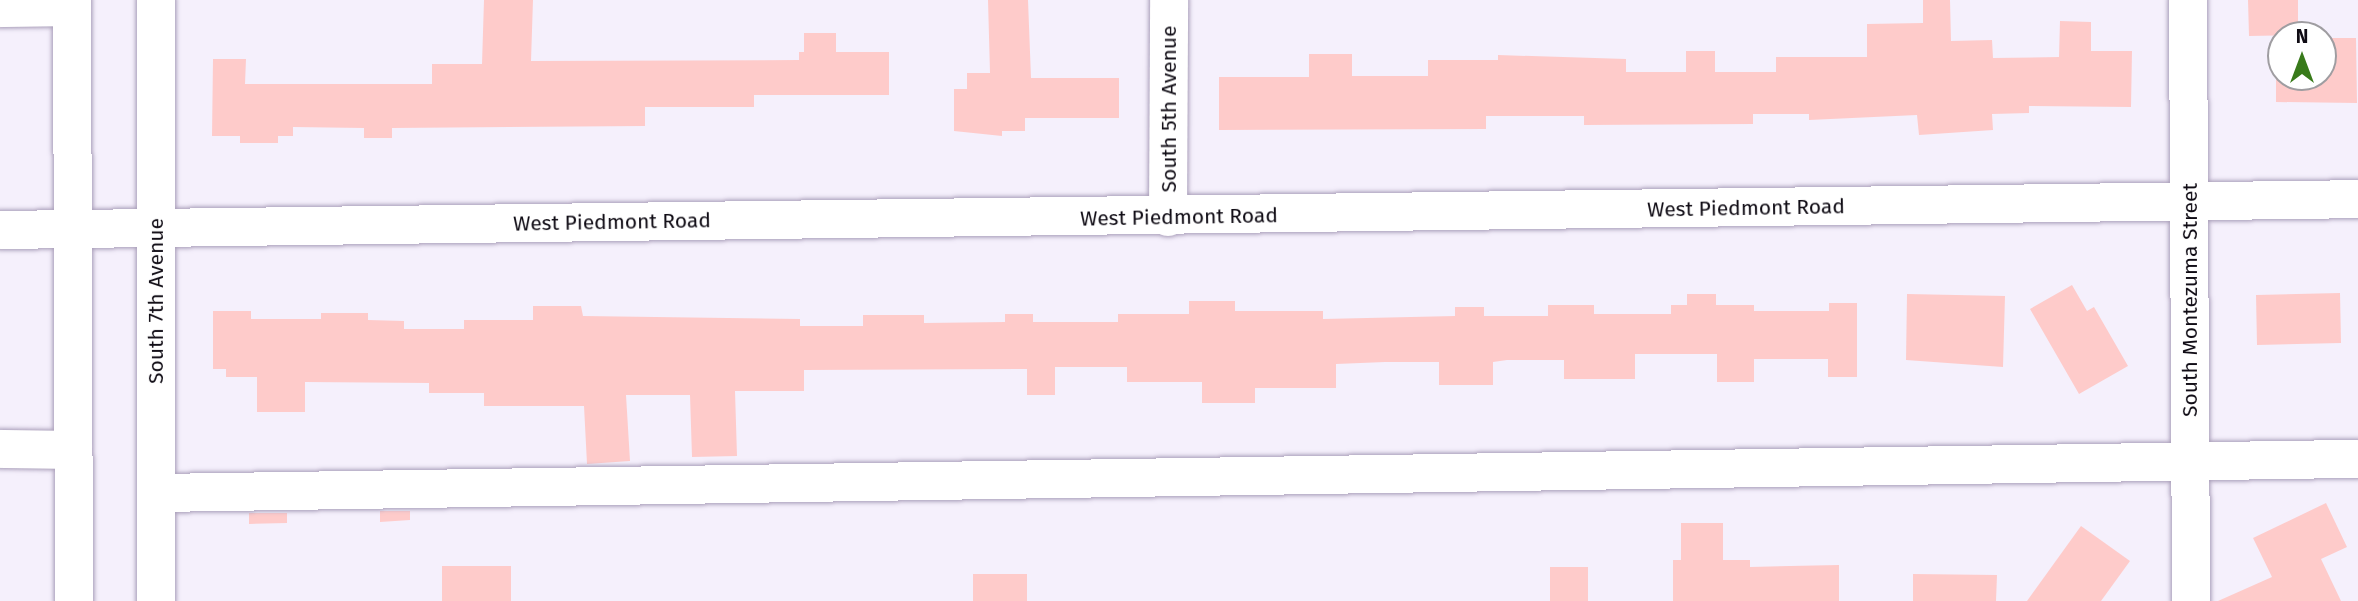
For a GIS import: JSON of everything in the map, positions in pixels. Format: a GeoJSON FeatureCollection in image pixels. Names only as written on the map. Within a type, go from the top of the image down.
{"type":"FeatureCollection","features":[{"type":"Feature","properties":{"kind":"street","name":"South 7th Avenue"},"geometry":{"type":"LineString","coordinates":[[156,0],[156,601]]}},
{"type":"Feature","properties":{"kind":"street","name":"South 5th Avenue"},"geometry":{"type":"LineString","coordinates":[[1168,217],[1169,0]]}},
{"type":"Feature","properties":{"kind":"street","name":"South Montezuma Street"},"geometry":{"type":"LineString","coordinates":[[2188,0],[2191,601]]}},
{"type":"Feature","properties":{"kind":"street"},"geometry":{"type":"LineString","coordinates":[[0,8],[72,4],[74,601]]}},
{"type":"Feature","properties":{"kind":"street","name":"West Piedmont Road"},"geometry":{"type":"LineString","coordinates":[[0,230],[156,226],[1168,217],[2358,199]]}},
{"type":"Feature","properties":{"kind":"street"},"geometry":{"type":"LineString","coordinates":[[0,449],[73,450]]}},
{"type":"Feature","properties":{"kind":"street"},"geometry":{"type":"LineString","coordinates":[[158,493],[2358,459]]}},
{"type":"Feature","properties":{"kind":"building"},"geometry":{"type":"Polygon","coordinates":[[[484,0],[533,0],[531,61],[799,60],[799,52],[804,52],[804,33],[836,33],[836,52],[889,52],[889,95],[754,95],[754,107],[645,107],[645,126],[392,128],[392,138],[364,138],[364,128],[293,127],[293,136],[278,136],[278,143],[240,143],[240,136],[212,136],[213,59],[246,59],[245,84],[432,84],[432,64],[482,64],[484,0]]]}},
{"type":"Feature","properties":{"kind":"building"},"geometry":{"type":"Polygon","coordinates":[[[988,0],[1028,0],[1031,78],[1119,78],[1119,118],[1025,118],[1025,131],[1002,131],[1002,136],[954,131],[954,89],[967,89],[967,73],[990,73],[988,0]]]}},
{"type":"Feature","properties":{"kind":"building"},"geometry":{"type":"Polygon","coordinates":[[[1923,0],[1950,0],[1951,41],[1992,40],[1993,58],[2059,57],[2060,21],[2091,22],[2091,51],[2132,51],[2131,107],[2029,106],[2029,113],[1992,114],[1993,130],[1919,135],[1917,115],[1809,120],[1809,114],[1753,114],[1753,124],[1584,125],[1584,116],[1486,116],[1486,129],[1219,130],[1219,77],[1309,77],[1309,54],[1352,54],[1352,76],[1428,76],[1428,60],[1498,60],[1498,55],[1626,59],[1626,72],[1686,72],[1686,51],[1715,51],[1715,72],[1776,72],[1776,57],[1867,57],[1867,24],[1923,23],[1923,0]]]}},
{"type":"Feature","properties":{"kind":"building"},"geometry":{"type":"Polygon","coordinates":[[[2248,0],[2298,0],[2298,21],[2267,21],[2267,36],[2249,36],[2248,0]]]}},
{"type":"Feature","properties":{"kind":"building"},"geometry":{"type":"Polygon","coordinates":[[[2337,38],[2356,38],[2357,103],[2276,102],[2276,91],[2337,91],[2337,38]]]}},
{"type":"Feature","properties":{"kind":"building"},"geometry":{"type":"Polygon","coordinates":[[[2072,285],[2087,311],[2094,307],[2128,366],[2079,394],[2030,309],[2072,285]]]}},
{"type":"Feature","properties":{"kind":"building"},"geometry":{"type":"Polygon","coordinates":[[[2340,293],[2341,343],[2257,345],[2256,295],[2340,293]]]}},
{"type":"Feature","properties":{"kind":"building"},"geometry":{"type":"Polygon","coordinates":[[[1687,294],[1716,294],[1716,305],[1754,305],[1754,311],[1829,311],[1829,303],[1857,303],[1857,377],[1828,377],[1828,359],[1754,359],[1754,382],[1717,382],[1717,354],[1635,354],[1635,379],[1564,379],[1564,360],[1507,360],[1493,362],[1493,385],[1439,385],[1439,362],[1385,362],[1336,364],[1336,388],[1255,388],[1255,403],[1202,403],[1202,382],[1127,382],[1127,367],[1055,367],[1055,395],[1027,395],[1027,369],[804,370],[804,391],[735,391],[737,456],[692,457],[690,395],[626,395],[630,461],[587,464],[584,406],[484,406],[484,393],[429,393],[429,383],[305,382],[305,412],[257,412],[257,377],[226,377],[226,369],[213,369],[213,311],[251,311],[251,319],[321,319],[321,313],[368,313],[368,320],[404,321],[404,329],[464,329],[464,320],[533,320],[533,306],[581,306],[583,316],[800,319],[800,326],[863,326],[863,315],[924,315],[924,323],[1005,322],[1005,314],[1033,314],[1033,322],[1118,322],[1118,314],[1189,314],[1189,301],[1235,301],[1235,311],[1323,311],[1323,319],[1455,316],[1455,307],[1484,307],[1484,316],[1548,316],[1548,305],[1594,305],[1594,314],[1671,314],[1671,305],[1687,305],[1687,294]]]}},
{"type":"Feature","properties":{"kind":"building"},"geometry":{"type":"Polygon","coordinates":[[[1907,294],[2005,296],[2003,367],[1906,360],[1907,294]]]}},
{"type":"Feature","properties":{"kind":"building"},"geometry":{"type":"Polygon","coordinates":[[[2326,503],[2347,547],[2321,559],[2341,601],[2218,601],[2272,577],[2253,538],[2326,503]]]}},
{"type":"Feature","properties":{"kind":"building"},"geometry":{"type":"Polygon","coordinates":[[[380,511],[410,511],[410,520],[380,522],[380,511]]]}},
{"type":"Feature","properties":{"kind":"building"},"geometry":{"type":"Polygon","coordinates":[[[249,513],[287,513],[287,523],[249,524],[249,513]]]}},
{"type":"Feature","properties":{"kind":"building"},"geometry":{"type":"Polygon","coordinates":[[[1681,523],[1723,523],[1723,560],[1750,560],[1750,567],[1839,565],[1839,601],[1673,601],[1673,560],[1681,560],[1681,523]]]}},
{"type":"Feature","properties":{"kind":"building"},"geometry":{"type":"Polygon","coordinates":[[[2081,526],[2130,561],[2101,601],[2027,601],[2081,526]]]}},
{"type":"Feature","properties":{"kind":"building"},"geometry":{"type":"Polygon","coordinates":[[[442,566],[511,566],[511,601],[442,601],[442,566]]]}},
{"type":"Feature","properties":{"kind":"building"},"geometry":{"type":"Polygon","coordinates":[[[1550,567],[1588,567],[1588,601],[1550,601],[1550,567]]]}},
{"type":"Feature","properties":{"kind":"building"},"geometry":{"type":"Polygon","coordinates":[[[973,574],[1027,574],[1027,601],[973,601],[973,574]]]}},
{"type":"Feature","properties":{"kind":"building"},"geometry":{"type":"Polygon","coordinates":[[[1913,574],[1997,575],[1996,601],[1913,601],[1913,574]]]}}]}
